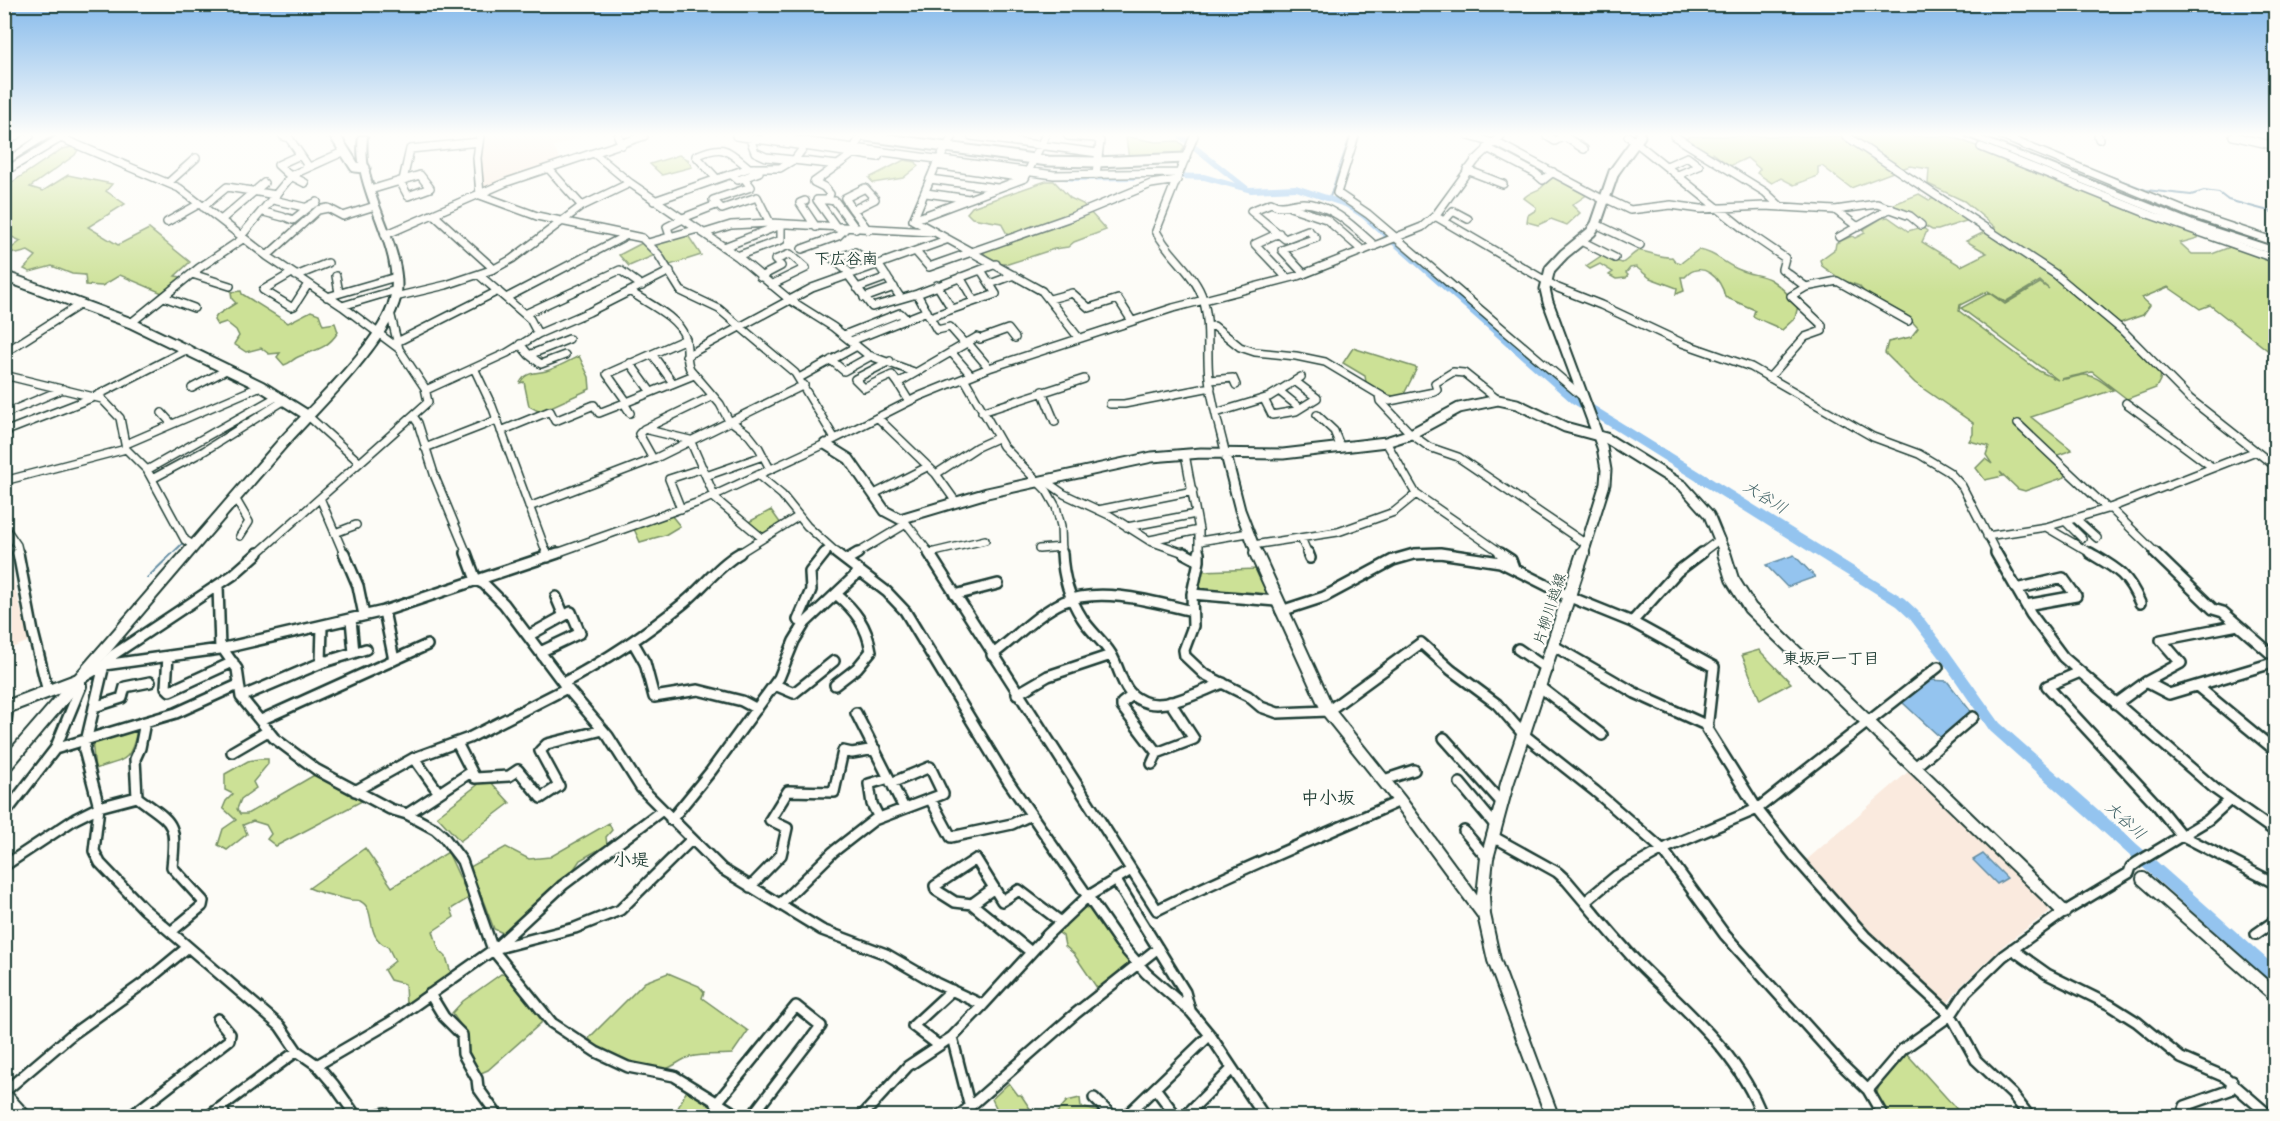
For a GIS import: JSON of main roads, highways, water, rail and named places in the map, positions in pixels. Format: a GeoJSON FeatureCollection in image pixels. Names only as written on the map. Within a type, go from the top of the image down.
{"type":"FeatureCollection","features":[{"type":"Feature","properties":{"kind":"highway"},"geometry":{"type":"LineString","coordinates":[[2100,188],[2149,208],[2276,250]]}},
{"type":"Feature","properties":{"kind":"highway"},"geometry":{"type":"LineString","coordinates":[[2113,188],[2276,250]]}},
{"type":"Feature","properties":{"kind":"main road"},"geometry":{"type":"LineString","coordinates":[[7,762],[378,332],[390,312],[396,294],[396,277],[370,188]]}},
{"type":"Feature","properties":{"kind":"water"},"geometry":{"type":"Polygon","coordinates":[[[1794,555],[1815,577],[1787,587],[1766,565],[1794,555]]]}},
{"type":"Feature","properties":{"kind":"water"},"geometry":{"type":"Polygon","coordinates":[[[1930,680],[1947,681],[1972,713],[1941,738],[1902,702],[1930,680]]]}},
{"type":"Feature","properties":{"kind":"water"},"geometry":{"type":"Polygon","coordinates":[[[1983,854],[2007,878],[1997,884],[1973,860],[1983,854]]]}},
{"type":"Feature","properties":{"kind":"waterway","name":"大谷川"},"geometry":{"type":"LineString","coordinates":[[1245,188],[1289,188]]}},
{"type":"Feature","properties":{"kind":"waterway","name":"大谷川"},"geometry":{"type":"LineString","coordinates":[[1297,188],[1348,205],[1365,216],[1576,400],[1900,602],[1914,615],[1944,654],[1995,727],[2276,977]]}},
{"type":"Feature","properties":{"kind":"waterway"},"geometry":{"type":"LineString","coordinates":[[1330,197],[1333,188]]}},
{"type":"Feature","properties":{"kind":"waterway"},"geometry":{"type":"LineString","coordinates":[[2142,188],[2191,195],[2204,191],[2219,193],[2228,200],[2276,213]]}},
{"type":"Feature","properties":{"kind":"waterway"},"geometry":{"type":"LineString","coordinates":[[122,417],[128,440]]}},
{"type":"Feature","properties":{"kind":"waterway"},"geometry":{"type":"LineString","coordinates":[[156,479],[184,532]]}},
{"type":"Feature","properties":{"kind":"waterway"},"geometry":{"type":"LineString","coordinates":[[147,578],[183,543]]}},
{"type":"Feature","properties":{"kind":"waterway"},"geometry":{"type":"LineString","coordinates":[[82,738],[86,723]]}},
{"type":"Feature","properties":{"kind":"waterway"},"geometry":{"type":"LineString","coordinates":[[80,743],[80,752],[94,808]]}},
{"type":"Feature","properties":{"kind":"waterway"},"geometry":{"type":"LineString","coordinates":[[92,831],[92,849],[97,863],[119,889]]}},
{"type":"Feature","properties":{"kind":"waterway"},"geometry":{"type":"LineString","coordinates":[[123,893],[155,925]]}},
{"type":"Feature","properties":{"kind":"waterway"},"geometry":{"type":"LineString","coordinates":[[192,956],[258,1013]]}},
{"type":"Feature","properties":{"kind":"waterway"},"geometry":{"type":"LineString","coordinates":[[271,1024],[283,1038]]}},
{"type":"Feature","properties":{"kind":"waterway"},"geometry":{"type":"LineString","coordinates":[[321,1077],[350,1116]]}},
{"type":"Feature","properties":{"kind":"district","name":"下広谷南"},"geometry":{"type":"Point","coordinates":[846,259]}},
{"type":"Feature","properties":{"kind":"district","name":"東坂戸一丁目"},"geometry":{"type":"Point","coordinates":[1831,659]}},
{"type":"Feature","properties":{"kind":"district","name":"中小坂"},"geometry":{"type":"Point","coordinates":[1328,798]}},
{"type":"Feature","properties":{"kind":"district","name":"小堤"},"geometry":{"type":"Point","coordinates":[631,860]}}]}
